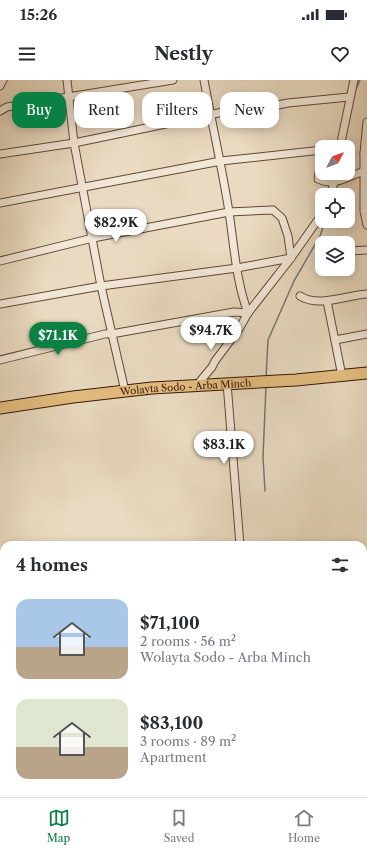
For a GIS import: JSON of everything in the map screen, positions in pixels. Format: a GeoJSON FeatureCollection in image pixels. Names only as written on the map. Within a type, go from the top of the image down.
{"type":"FeatureCollection","features":[{"type":"Feature","properties":{"kind":"highway","name":"Wolayta Sodo - Arba Minch"},"geometry":{"type":"LineString","coordinates":[[1,407],[125,391],[197,385],[296,380],[367,373]]}},
{"type":"Feature","properties":{"kind":"street"},"geometry":{"type":"LineString","coordinates":[[0,86],[3,80]]}},
{"type":"Feature","properties":{"kind":"street"},"geometry":{"type":"LineString","coordinates":[[67,80],[74,143],[101,286],[125,391]]}},
{"type":"Feature","properties":{"kind":"street"},"geometry":{"type":"LineString","coordinates":[[0,111],[7,107],[173,80]]}},
{"type":"Feature","properties":{"kind":"street"},"geometry":{"type":"LineString","coordinates":[[204,80],[206,92]]}},
{"type":"Feature","properties":{"kind":"street"},"geometry":{"type":"LineString","coordinates":[[339,140],[354,80]]}},
{"type":"Feature","properties":{"kind":"street"},"geometry":{"type":"LineString","coordinates":[[212,115],[228,111],[252,110],[288,103],[349,97]]}},
{"type":"Feature","properties":{"kind":"street"},"geometry":{"type":"LineString","coordinates":[[367,122],[365,153],[367,224]]}},
{"type":"Feature","properties":{"kind":"street"},"geometry":{"type":"LineString","coordinates":[[212,123],[221,161],[237,268],[244,303],[248,313]]}},
{"type":"Feature","properties":{"kind":"street"},"geometry":{"type":"LineString","coordinates":[[0,154],[74,143],[147,128]]}},
{"type":"Feature","properties":{"kind":"street"},"geometry":{"type":"LineString","coordinates":[[0,203],[221,161],[315,151]]}},
{"type":"Feature","properties":{"kind":"street"},"geometry":{"type":"LineString","coordinates":[[320,180],[323,182],[333,183],[365,172]]}},
{"type":"Feature","properties":{"kind":"street"},"geometry":{"type":"LineString","coordinates":[[332,188],[334,180]]}},
{"type":"Feature","properties":{"kind":"street"},"geometry":{"type":"LineString","coordinates":[[0,261],[93,238],[229,212],[273,210],[282,218],[288,236],[292,258]]}},
{"type":"Feature","properties":{"kind":"street"},"geometry":{"type":"LineString","coordinates":[[197,385],[239,329],[248,313],[292,258],[315,224]]}},
{"type":"Feature","properties":{"kind":"street"},"geometry":{"type":"LineString","coordinates":[[355,251],[367,250]]}},
{"type":"Feature","properties":{"kind":"street"},"geometry":{"type":"LineString","coordinates":[[0,304],[101,286],[237,268],[292,258]]}},
{"type":"Feature","properties":{"kind":"street"},"geometry":{"type":"LineString","coordinates":[[300,296],[306,299],[327,301],[367,294]]}},
{"type":"Feature","properties":{"kind":"street"},"geometry":{"type":"LineString","coordinates":[[327,301],[342,376]]}},
{"type":"Feature","properties":{"kind":"street"},"geometry":{"type":"LineString","coordinates":[[0,360],[112,334],[234,312],[248,313]]}},
{"type":"Feature","properties":{"kind":"street"},"geometry":{"type":"LineString","coordinates":[[335,340],[367,334]]}},
{"type":"Feature","properties":{"kind":"street"},"geometry":{"type":"LineString","coordinates":[[227,384],[240,541]]}},
{"type":"Feature","properties":{"kind":"waterway"},"geometry":{"type":"LineString","coordinates":[[355,91],[360,80]]}},
{"type":"Feature","properties":{"kind":"waterway"},"geometry":{"type":"LineString","coordinates":[[266,378],[268,340],[294,281],[320,236],[323,228]]}},
{"type":"Feature","properties":{"kind":"waterway"},"geometry":{"type":"LineString","coordinates":[[265,491],[263,457],[266,386]]}}]}
